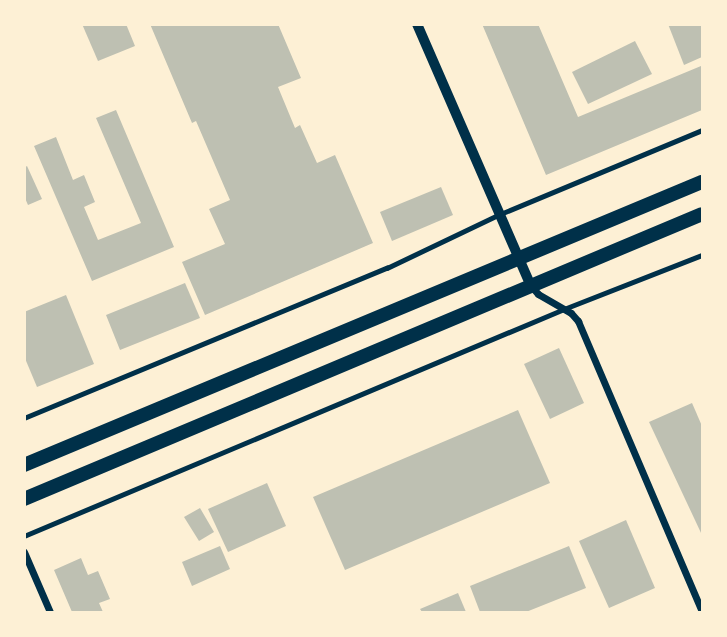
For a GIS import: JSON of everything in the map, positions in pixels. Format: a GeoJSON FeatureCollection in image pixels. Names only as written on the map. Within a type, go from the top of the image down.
{"type":"FeatureCollection","features":[{"type":"Feature","properties":{"kind":"highway"},"geometry":{"type":"LineString","coordinates":[[24,465],[702,183]]}},
{"type":"Feature","properties":{"kind":"highway"},"geometry":{"type":"LineString","coordinates":[[24,499],[530,284],[702,214]]}},
{"type":"Feature","properties":{"kind":"street"},"geometry":{"type":"LineString","coordinates":[[417,24],[530,284],[538,294],[564,309],[578,321],[702,612]]}},
{"type":"Feature","properties":{"kind":"street"},"geometry":{"type":"LineString","coordinates":[[24,552],[50,612]]}},
{"type":"Feature","properties":{"kind":"lane"},"geometry":{"type":"LineString","coordinates":[[24,418],[387,268],[498,215],[702,130]]}},
{"type":"Feature","properties":{"kind":"lane"},"geometry":{"type":"LineString","coordinates":[[24,536],[564,309],[702,255]]}},
{"type":"Feature","properties":{"kind":"building"},"geometry":{"type":"Polygon","coordinates":[[[82,24],[126,24],[135,46],[98,61],[82,24]]]}},
{"type":"Feature","properties":{"kind":"building"},"geometry":{"type":"Polygon","coordinates":[[[150,24],[278,24],[301,78],[278,87],[295,128],[300,125],[317,163],[335,155],[373,243],[205,315],[182,262],[225,244],[209,209],[230,200],[196,121],[192,123],[150,24]]]}},
{"type":"Feature","properties":{"kind":"building"},"geometry":{"type":"Polygon","coordinates":[[[482,24],[538,24],[578,117],[701,66],[702,110],[546,175],[482,24]]]}},
{"type":"Feature","properties":{"kind":"building"},"geometry":{"type":"Polygon","coordinates":[[[668,24],[702,24],[702,57],[684,65],[668,24]]]}},
{"type":"Feature","properties":{"kind":"building"},"geometry":{"type":"Polygon","coordinates":[[[635,41],[652,74],[588,104],[572,72],[635,41]]]}},
{"type":"Feature","properties":{"kind":"building"},"geometry":{"type":"Polygon","coordinates":[[[116,110],[174,247],[92,281],[34,146],[56,137],[73,180],[84,175],[95,202],[84,207],[98,240],[141,223],[96,118],[116,110]]]}},
{"type":"Feature","properties":{"kind":"building"},"geometry":{"type":"Polygon","coordinates":[[[27,166],[42,199],[28,205],[24,196],[24,168],[27,166]]]}},
{"type":"Feature","properties":{"kind":"building"},"geometry":{"type":"Polygon","coordinates":[[[441,187],[453,215],[392,241],[380,212],[441,187]]]}},
{"type":"Feature","properties":{"kind":"building"},"geometry":{"type":"Polygon","coordinates":[[[185,283],[200,318],[120,350],[106,315],[185,283]]]}},
{"type":"Feature","properties":{"kind":"building"},"geometry":{"type":"Polygon","coordinates":[[[66,295],[94,364],[37,387],[24,356],[24,312],[66,295]]]}},
{"type":"Feature","properties":{"kind":"building"},"geometry":{"type":"Polygon","coordinates":[[[559,348],[584,403],[550,419],[524,364],[559,348]]]}},
{"type":"Feature","properties":{"kind":"building"},"geometry":{"type":"Polygon","coordinates":[[[692,403],[702,426],[702,535],[649,422],[692,403]]]}},
{"type":"Feature","properties":{"kind":"building"},"geometry":{"type":"Polygon","coordinates":[[[518,410],[550,483],[345,570],[313,497],[518,410]]]}},
{"type":"Feature","properties":{"kind":"building"},"geometry":{"type":"Polygon","coordinates":[[[267,483],[286,526],[228,552],[208,509],[267,483]]]}},
{"type":"Feature","properties":{"kind":"building"},"geometry":{"type":"Polygon","coordinates":[[[200,508],[214,532],[199,541],[184,517],[200,508]]]}},
{"type":"Feature","properties":{"kind":"building"},"geometry":{"type":"Polygon","coordinates":[[[626,520],[655,588],[609,608],[579,541],[626,520]]]}},
{"type":"Feature","properties":{"kind":"building"},"geometry":{"type":"Polygon","coordinates":[[[220,546],[230,569],[192,586],[182,562],[220,546]]]}},
{"type":"Feature","properties":{"kind":"building"},"geometry":{"type":"Polygon","coordinates":[[[569,546],[586,588],[526,612],[480,612],[470,586],[569,546]]]}},
{"type":"Feature","properties":{"kind":"building"},"geometry":{"type":"Polygon","coordinates":[[[81,558],[88,575],[98,571],[110,599],[99,603],[103,612],[72,612],[54,570],[81,558]]]}},
{"type":"Feature","properties":{"kind":"building"},"geometry":{"type":"Polygon","coordinates":[[[458,593],[466,612],[422,612],[420,609],[458,593]]]}}]}
